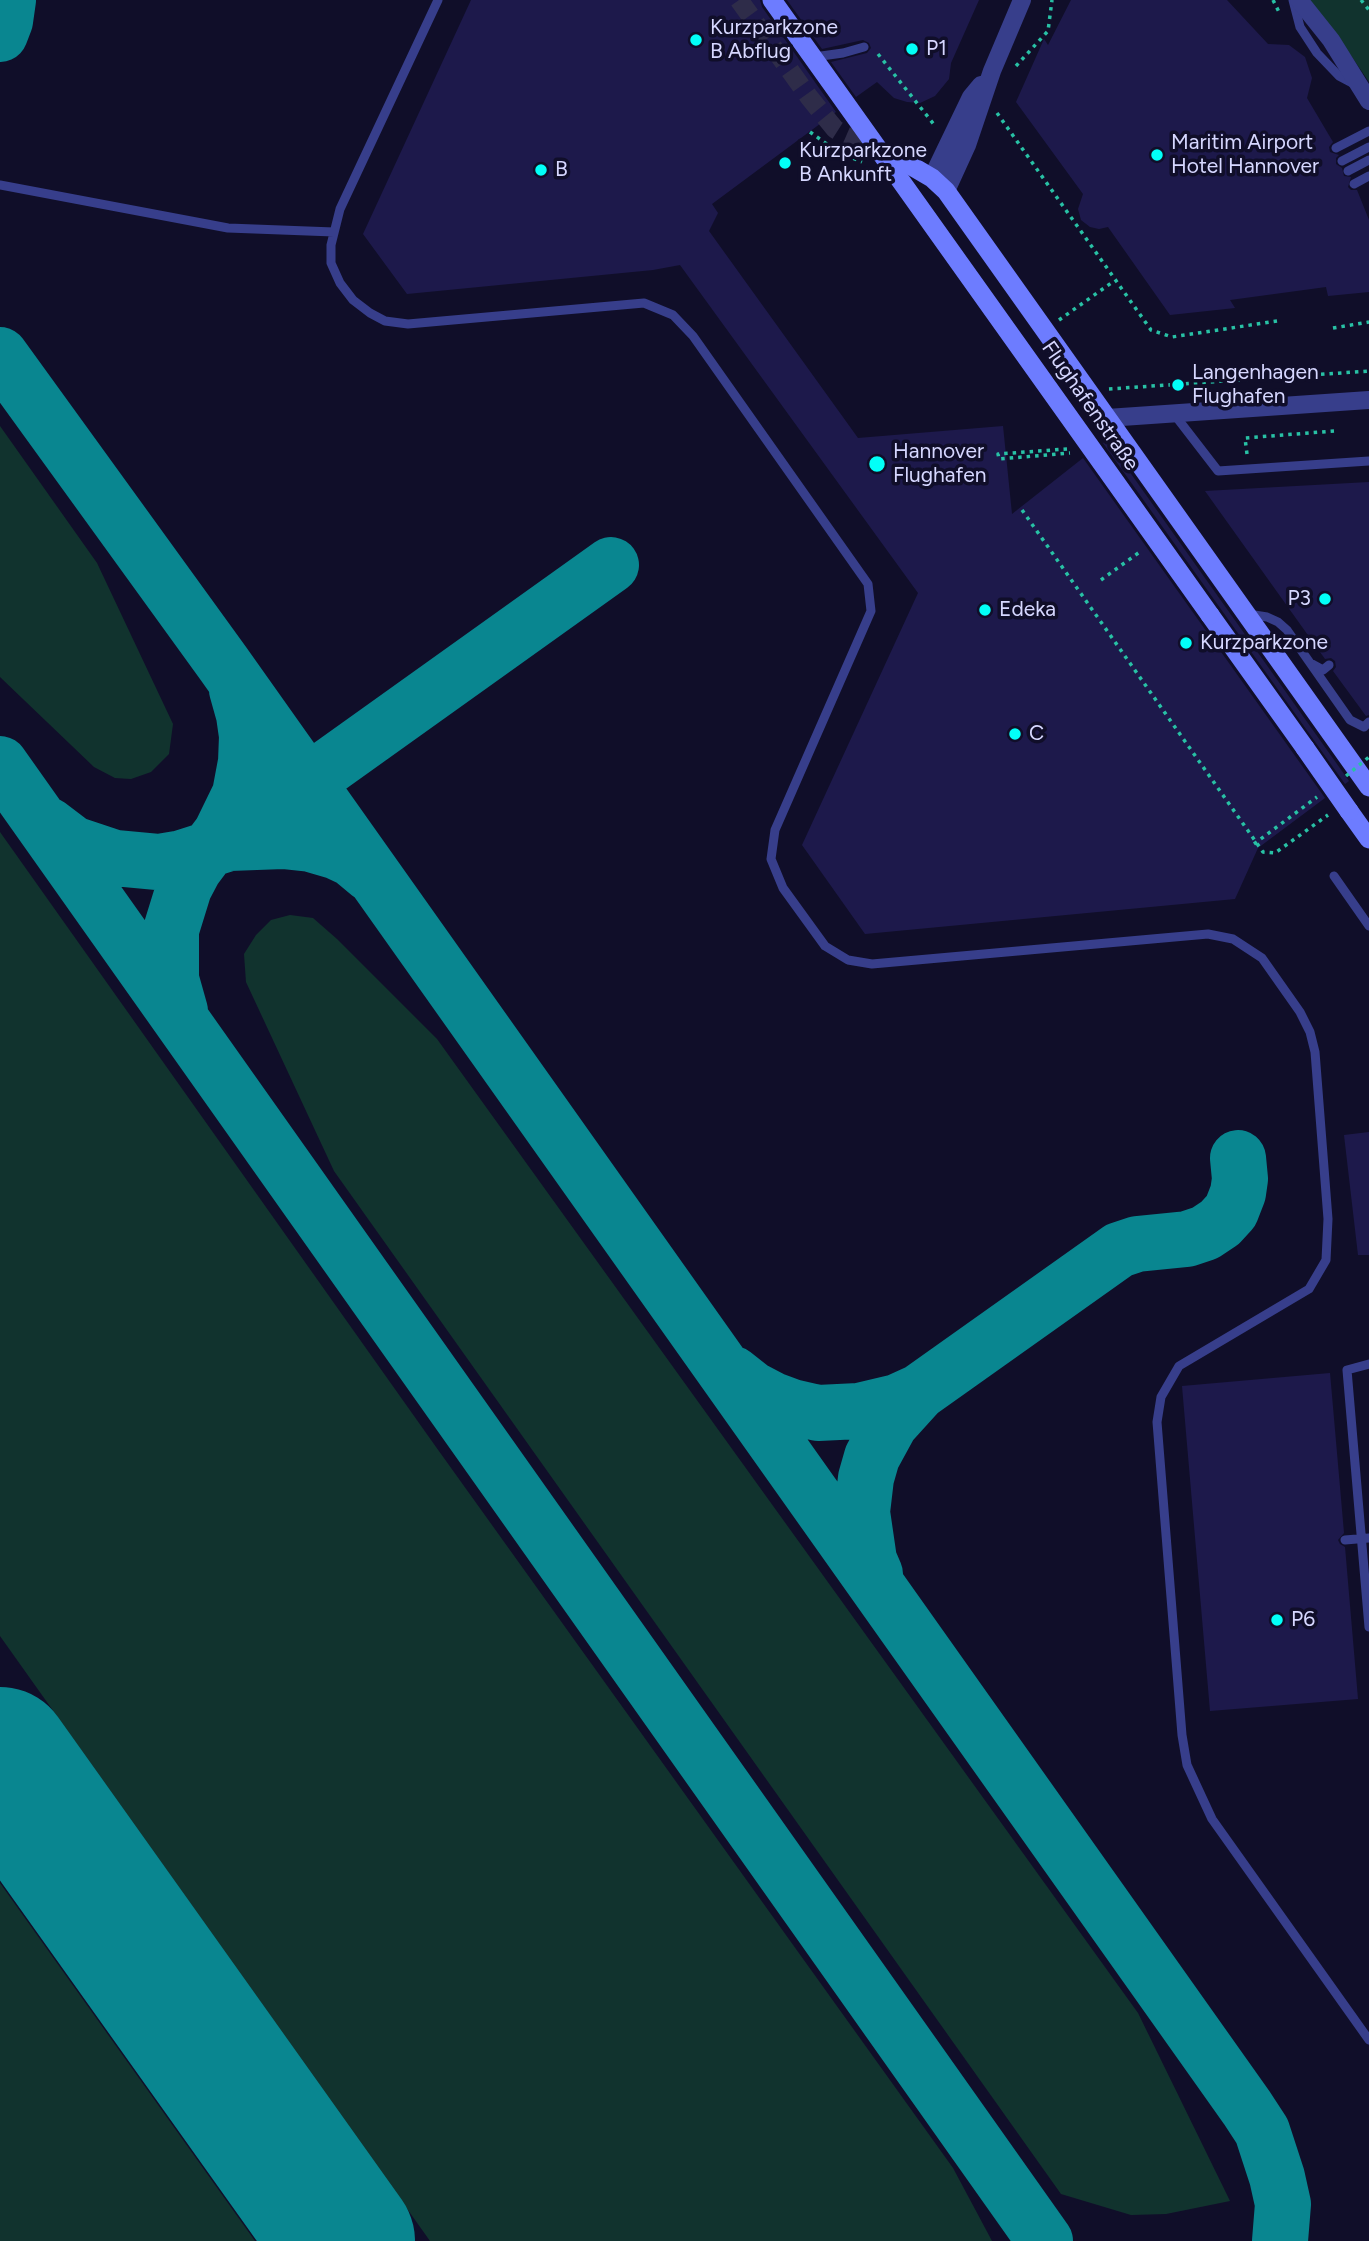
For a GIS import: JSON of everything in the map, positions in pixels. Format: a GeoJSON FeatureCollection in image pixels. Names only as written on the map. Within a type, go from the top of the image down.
{"type":"FeatureCollection","features":[{"type":"Feature","properties":{"kind":"main road","name":"Flughafenstraße"},"geometry":{"type":"LineString","coordinates":[[772,0],[1369,839]]}},
{"type":"Feature","properties":{"kind":"main road","name":"Flughafenstraße"},"geometry":{"type":"LineString","coordinates":[[903,161],[939,185],[1369,787]]}},
{"type":"Feature","properties":{"kind":"street"},"geometry":{"type":"LineString","coordinates":[[939,185],[971,97],[992,71],[1022,0]]}},
{"type":"Feature","properties":{"kind":"street"},"geometry":{"type":"LineString","coordinates":[[1299,0],[1331,40],[1365,94]]}},
{"type":"Feature","properties":{"kind":"street"},"geometry":{"type":"LineString","coordinates":[[1107,418],[1369,400]]}},
{"type":"Feature","properties":{"kind":"lane"},"geometry":{"type":"LineString","coordinates":[[438,0],[340,209],[334,232],[331,263],[340,283],[353,300],[386,321],[408,324],[644,303],[673,316],[693,336],[868,584],[871,611],[775,830],[771,859],[783,888],[825,946],[848,960],[872,964],[1208,934],[1233,939],[1262,958],[1310,1031],[1315,1052],[1328,1219],[1326,1260],[1309,1289],[1179,1366],[1161,1397],[1157,1422],[1182,1735],[1187,1765],[1212,1819],[1369,2039]]}},
{"type":"Feature","properties":{"kind":"lane"},"geometry":{"type":"LineString","coordinates":[[1293,0],[1300,27],[1317,53],[1339,76],[1365,94]]}},
{"type":"Feature","properties":{"kind":"lane"},"geometry":{"type":"LineString","coordinates":[[814,57],[864,47]]}},
{"type":"Feature","properties":{"kind":"lane"},"geometry":{"type":"LineString","coordinates":[[1336,148],[1369,131]]}},
{"type":"Feature","properties":{"kind":"lane"},"geometry":{"type":"LineString","coordinates":[[1342,161],[1369,147]]}},
{"type":"Feature","properties":{"kind":"lane"},"geometry":{"type":"LineString","coordinates":[[1348,171],[1369,160]]}},
{"type":"Feature","properties":{"kind":"lane"},"geometry":{"type":"LineString","coordinates":[[1354,184],[1369,176]]}},
{"type":"Feature","properties":{"kind":"lane"},"geometry":{"type":"LineString","coordinates":[[0,186],[228,228],[334,232]]}},
{"type":"Feature","properties":{"kind":"lane"},"geometry":{"type":"LineString","coordinates":[[1173,412],[1218,471],[1369,461]]}},
{"type":"Feature","properties":{"kind":"lane"},"geometry":{"type":"LineString","coordinates":[[1246,613],[1278,622],[1287,629],[1350,720],[1364,727],[1369,722]]}},
{"type":"Feature","properties":{"kind":"lane"},"geometry":{"type":"LineString","coordinates":[[1311,664],[1323,670],[1329,665]]}},
{"type":"Feature","properties":{"kind":"lane"},"geometry":{"type":"LineString","coordinates":[[1334,876],[1369,926]]}},
{"type":"Feature","properties":{"kind":"lane"},"geometry":{"type":"LineString","coordinates":[[1369,1364],[1347,1370],[1365,1539],[1369,1627]]}},
{"type":"Feature","properties":{"kind":"lane"},"geometry":{"type":"LineString","coordinates":[[1345,1540],[1365,1539]]}},
{"type":"Feature","properties":{"kind":"path"},"geometry":{"type":"LineString","coordinates":[[1014,69],[1048,31],[1052,0]]}},
{"type":"Feature","properties":{"kind":"path"},"geometry":{"type":"LineString","coordinates":[[1361,0],[1369,10]]}},
{"type":"Feature","properties":{"kind":"path"},"geometry":{"type":"LineString","coordinates":[[878,54],[942,133]]}},
{"type":"Feature","properties":{"kind":"path"},"geometry":{"type":"LineString","coordinates":[[990,104],[1114,281],[1152,330],[1172,337],[1277,321]]}},
{"type":"Feature","properties":{"kind":"path"},"geometry":{"type":"LineString","coordinates":[[810,132],[838,152],[866,163]]}},
{"type":"Feature","properties":{"kind":"path"},"geometry":{"type":"LineString","coordinates":[[1058,321],[1114,281]]}},
{"type":"Feature","properties":{"kind":"path"},"geometry":{"type":"LineString","coordinates":[[1333,328],[1369,322]]}},
{"type":"Feature","properties":{"kind":"path"},"geometry":{"type":"LineString","coordinates":[[1105,389],[1369,371]]}},
{"type":"Feature","properties":{"kind":"path"},"geometry":{"type":"LineString","coordinates":[[1247,454],[1245,438],[1334,431]]}},
{"type":"Feature","properties":{"kind":"path"},"geometry":{"type":"LineString","coordinates":[[1068,449],[998,454],[999,459],[1081,453]]}},
{"type":"Feature","properties":{"kind":"path"},"geometry":{"type":"LineString","coordinates":[[1022,510],[1263,852],[1275,853],[1330,813]]}},
{"type":"Feature","properties":{"kind":"path"},"geometry":{"type":"LineString","coordinates":[[1101,580],[1156,539]]}},
{"type":"Feature","properties":{"kind":"path"},"geometry":{"type":"LineString","coordinates":[[1254,844],[1369,757]]}},
{"type":"Feature","properties":{"kind":"green space"},"geometry":{"type":"Polygon","coordinates":[[[1309,0],[1369,0],[1369,82],[1352,57],[1309,0]]]}},
{"type":"Feature","properties":{"kind":"green space"},"geometry":{"type":"Polygon","coordinates":[[[0,426],[97,563],[173,724],[169,754],[151,772],[131,779],[115,778],[94,767],[0,677],[0,426]]]}},
{"type":"Feature","properties":{"kind":"green space"},"geometry":{"type":"Polygon","coordinates":[[[0,832],[436,1447],[953,2168],[992,2241],[430,2241],[0,1636],[0,832]]]}},
{"type":"Feature","properties":{"kind":"green space"},"geometry":{"type":"Polygon","coordinates":[[[290,915],[313,918],[437,1039],[1138,2013],[1230,2201],[1166,2214],[1131,2215],[1061,2194],[334,1171],[246,982],[244,954],[256,935],[271,920],[290,915]]]}},
{"type":"Feature","properties":{"kind":"green space"},"geometry":{"type":"Polygon","coordinates":[[[0,1883],[255,2241],[0,2241],[0,1883]]]}},
{"type":"Feature","properties":{"kind":"building"},"geometry":{"type":"Polygon","coordinates":[[[471,0],[760,0],[762,7],[836,112],[712,204],[718,213],[709,231],[858,438],[1003,426],[1012,514],[1083,458],[1325,798],[1258,848],[1235,899],[865,934],[802,845],[918,593],[680,265],[653,270],[407,294],[363,234],[471,0]]]}},
{"type":"Feature","properties":{"kind":"building","name":"P1"},"geometry":{"type":"Polygon","coordinates":[[[787,0],[979,0],[951,63],[949,79],[935,96],[920,103],[894,98],[877,82],[856,97],[831,62],[867,53],[871,48],[869,43],[863,40],[822,49],[787,0]]]}},
{"type":"Feature","properties":{"kind":"building","name":"Maritim Airport Hotel Hannover"},"geometry":{"type":"Polygon","coordinates":[[[1071,0],[1227,0],[1268,44],[1289,45],[1305,57],[1312,78],[1307,98],[1333,142],[1329,147],[1330,152],[1339,155],[1336,164],[1342,168],[1344,176],[1351,177],[1348,187],[1357,190],[1369,220],[1369,292],[1328,296],[1326,287],[1230,300],[1235,308],[1170,315],[1108,227],[1090,227],[1081,220],[1078,209],[1083,194],[1016,102],[1044,39],[1048,45],[1071,0]]]}},
{"type":"Feature","properties":{"kind":"building"},"geometry":{"type":"Polygon","coordinates":[[[1107,440],[1349,781],[1345,784],[1103,443],[1107,440]]]}},
{"type":"Feature","properties":{"kind":"building","name":"P3"},"geometry":{"type":"Polygon","coordinates":[[[1369,482],[1369,715],[1366,716],[1333,671],[1336,667],[1335,661],[1331,658],[1325,659],[1205,491],[1369,482]]]}},
{"type":"Feature","properties":{"kind":"building"},"geometry":{"type":"Polygon","coordinates":[[[1369,1132],[1369,1255],[1358,1255],[1344,1135],[1369,1132]]]}},
{"type":"Feature","properties":{"kind":"building","name":"P6"},"geometry":{"type":"Polygon","coordinates":[[[1330,1373],[1344,1533],[1338,1540],[1345,1547],[1358,1699],[1210,1711],[1182,1386],[1330,1373]]]}},
{"type":"Feature","properties":{"kind":"taxiway"},"geometry":{"type":"LineString","coordinates":[[0,34],[8,0]]}},
{"type":"Feature","properties":{"kind":"taxiway"},"geometry":{"type":"LineString","coordinates":[[0,355],[223,663],[1247,2108],[1262,2131],[1277,2177],[1283,2204],[1280,2241]]}},
{"type":"Feature","properties":{"kind":"taxiway"},"geometry":{"type":"LineString","coordinates":[[209,849],[611,565]]}},
{"type":"Feature","properties":{"kind":"taxiway"},"geometry":{"type":"LineString","coordinates":[[180,1011],[171,979],[171,930],[184,888],[194,869],[221,833],[240,794],[246,762],[247,736],[237,690]]}},
{"type":"Feature","properties":{"kind":"taxiway"},"geometry":{"type":"LineString","coordinates":[[0,764],[1045,2241]]}},
{"type":"Feature","properties":{"kind":"taxiway"},"geometry":{"type":"LineString","coordinates":[[48,825],[73,844],[115,858],[158,862],[182,858],[229,843],[283,841],[311,844],[335,851],[352,859],[370,874]]}},
{"type":"Feature","properties":{"kind":"taxiway"},"geometry":{"type":"LineString","coordinates":[[733,1374],[752,1389],[773,1400],[818,1413],[859,1411],[897,1402],[919,1392],[1119,1250],[1137,1244],[1187,1239],[1205,1233],[1220,1223],[1231,1211],[1238,1193],[1238,1158]]}},
{"type":"Feature","properties":{"kind":"taxiway"},"geometry":{"type":"LineString","coordinates":[[875,1574],[869,1560],[862,1512],[866,1478],[872,1457],[890,1424],[919,1392]]}},
{"type":"Feature","properties":{"kind":"runway"},"geometry":{"type":"LineString","coordinates":[[0,1758],[344,2241]]}},
{"type":"Feature","properties":{"kind":"tunnel"},"geometry":{"type":"LineString","coordinates":[[739,0],[835,129],[885,153]]}},
{"type":"Feature","properties":{"kind":"place","name":"Kurzparkzone B Abflug"},"geometry":{"type":"Point","coordinates":[696,40]}},
{"type":"Feature","properties":{"kind":"place","name":"P1"},"geometry":{"type":"Point","coordinates":[912,49]}},
{"type":"Feature","properties":{"kind":"place","name":"Maritim Airport Hotel Hannover"},"geometry":{"type":"Point","coordinates":[1157,155]}},
{"type":"Feature","properties":{"kind":"place","name":"Kurzparkzone B Ankunft"},"geometry":{"type":"Point","coordinates":[785,163]}},
{"type":"Feature","properties":{"kind":"place","name":"B"},"geometry":{"type":"Point","coordinates":[541,170]}},
{"type":"Feature","properties":{"kind":"place","name":"Langenhagen Flughafen"},"geometry":{"type":"Point","coordinates":[1178,385]}},
{"type":"Feature","properties":{"kind":"place","name":"Hannover Flughafen"},"geometry":{"type":"Point","coordinates":[877,464]}},
{"type":"Feature","properties":{"kind":"place","name":"P3"},"geometry":{"type":"Point","coordinates":[1325,599]}},
{"type":"Feature","properties":{"kind":"place","name":"Edeka"},"geometry":{"type":"Point","coordinates":[985,610]}},
{"type":"Feature","properties":{"kind":"place","name":"Kurzparkzone"},"geometry":{"type":"Point","coordinates":[1186,643]}},
{"type":"Feature","properties":{"kind":"place","name":"C"},"geometry":{"type":"Point","coordinates":[1015,734]}},
{"type":"Feature","properties":{"kind":"place","name":"P6"},"geometry":{"type":"Point","coordinates":[1277,1620]}}]}
